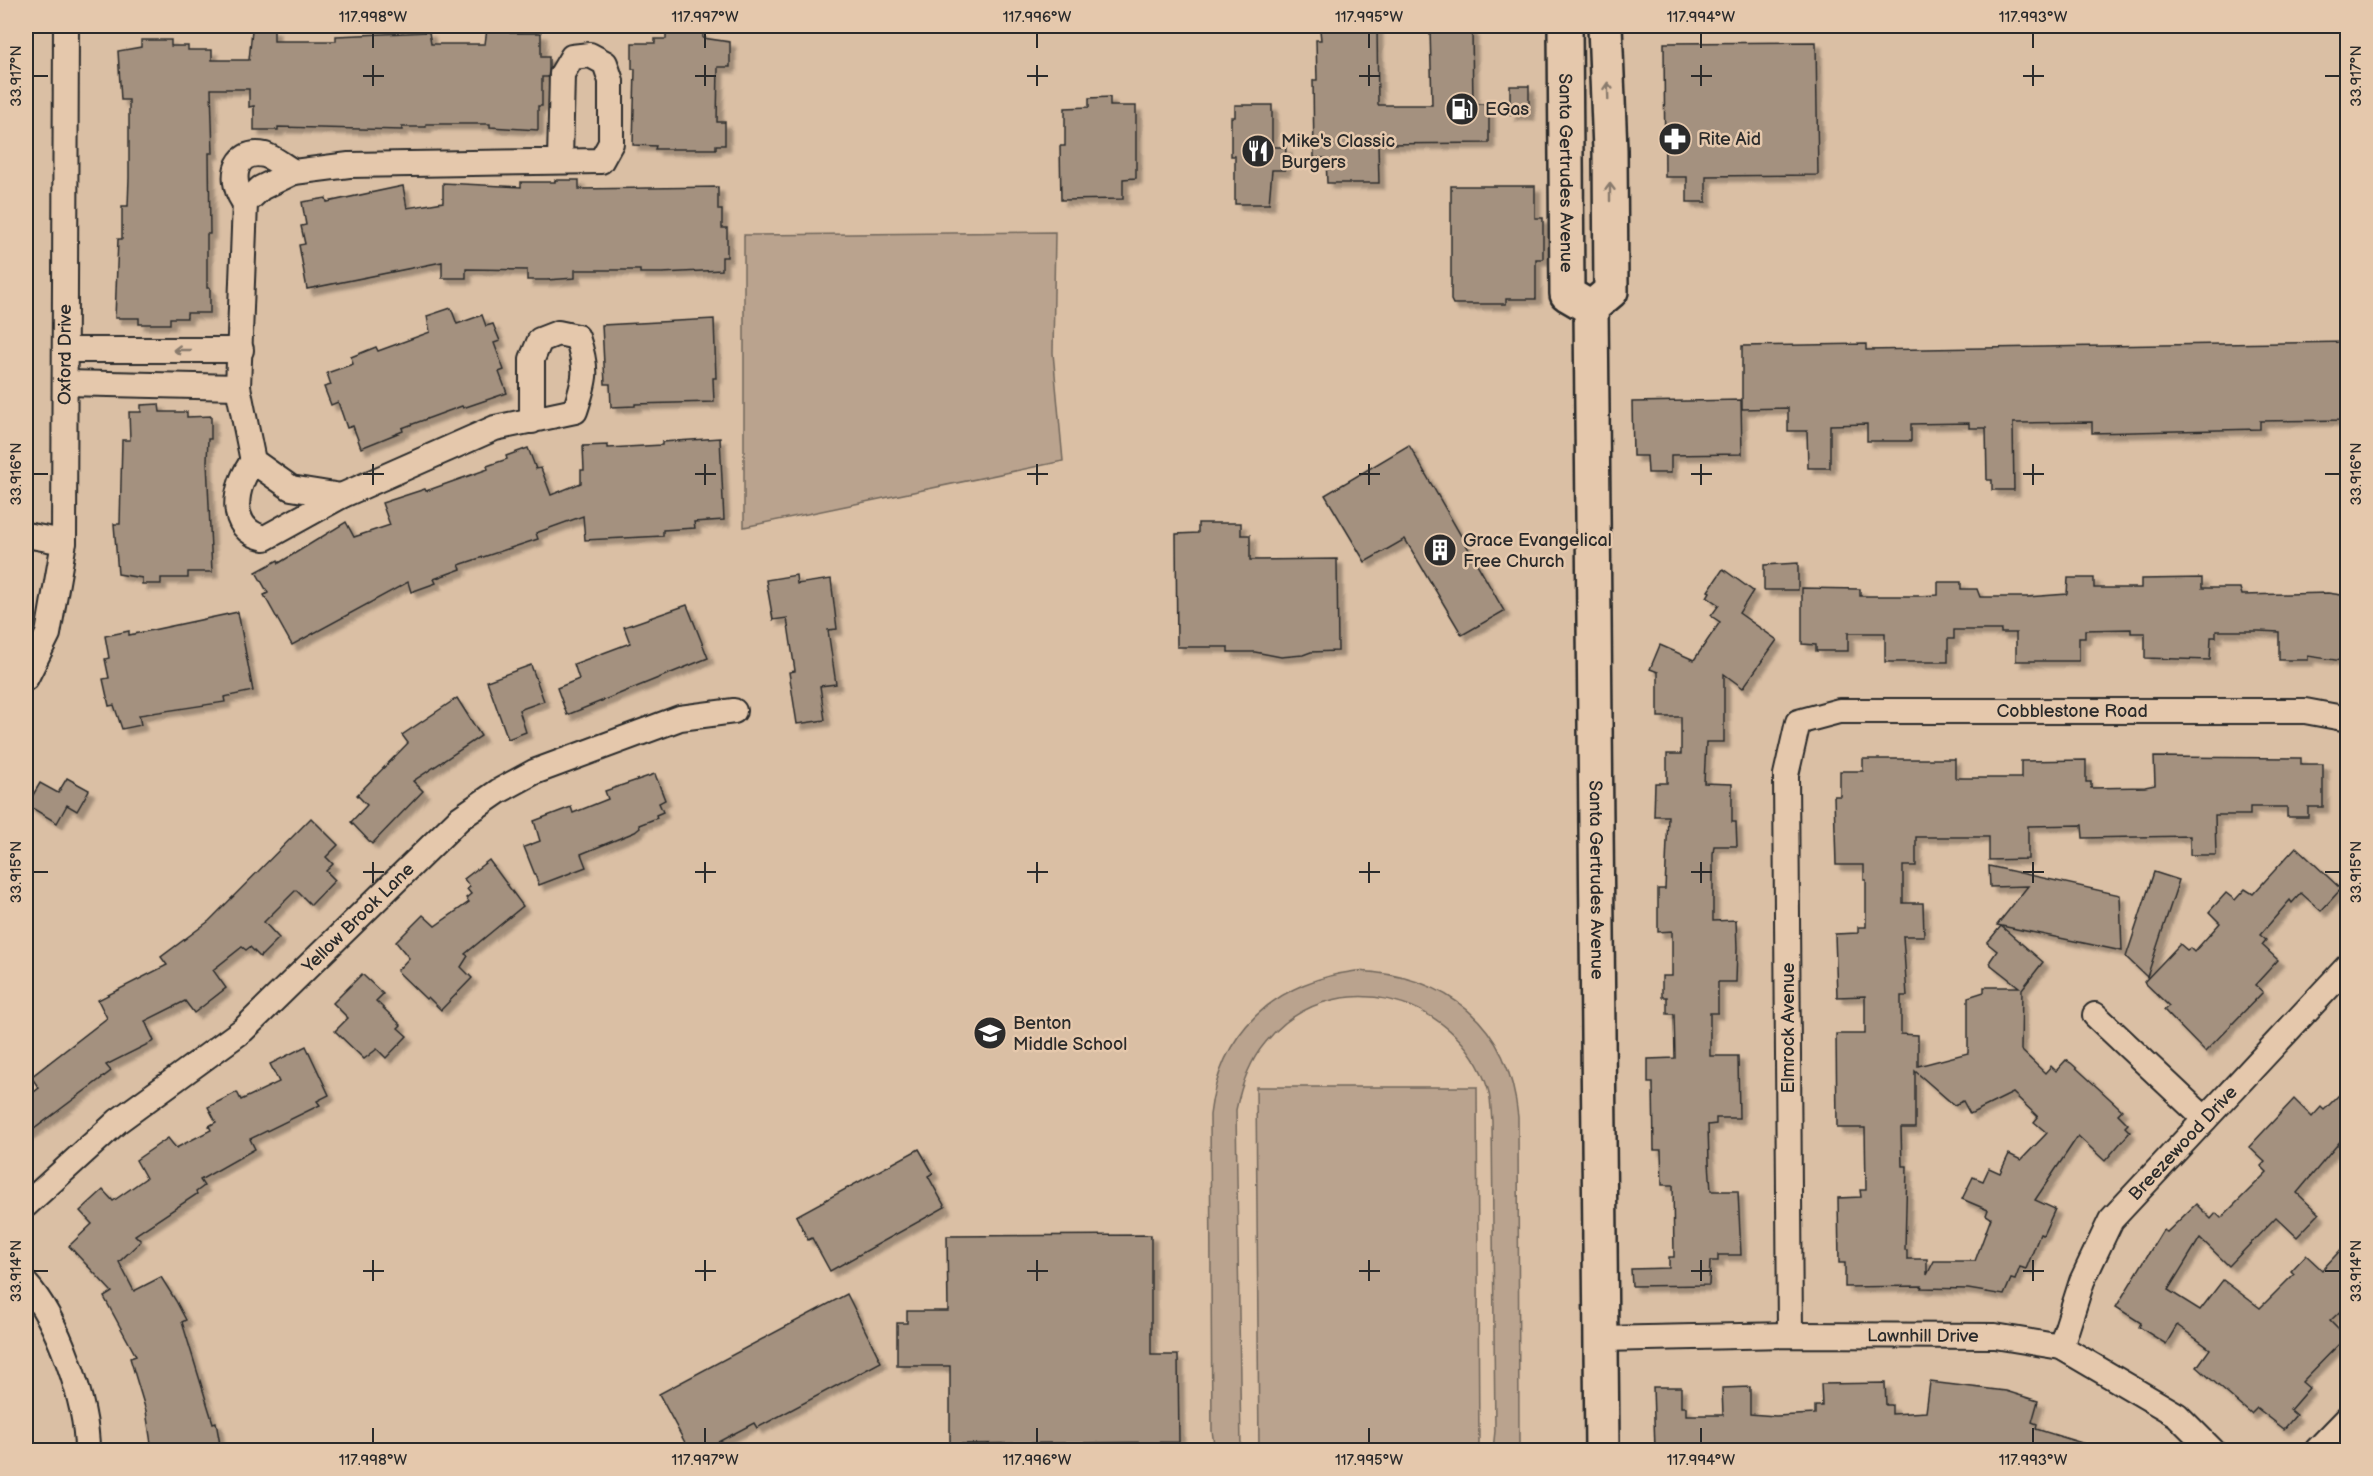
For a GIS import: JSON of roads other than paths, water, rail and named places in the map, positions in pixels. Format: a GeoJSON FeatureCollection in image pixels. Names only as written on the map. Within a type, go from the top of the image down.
{"type":"FeatureCollection","features":[{"type":"Feature","properties":{"kind":"main road","name":"Santa Gertrudes Avenue"},"geometry":{"type":"LineString","coordinates":[[1565,26],[1567,294],[1591,308],[1602,1450]]}},
{"type":"Feature","properties":{"kind":"main road"},"geometry":{"type":"LineString","coordinates":[[1591,308],[1611,291],[1610,150],[1605,26]]}},
{"type":"Feature","properties":{"kind":"street","name":"Oxford Drive"},"geometry":{"type":"LineString","coordinates":[[26,678],[48,634],[64,542],[66,26]]}},
{"type":"Feature","properties":{"kind":"street"},"geometry":{"type":"LineString","coordinates":[[294,172],[265,155],[242,160],[235,171],[237,194],[245,203],[238,387],[253,461],[291,488],[341,496]]}},
{"type":"Feature","properties":{"kind":"street"},"geometry":{"type":"LineString","coordinates":[[245,203],[261,188],[294,172],[349,165],[561,160]]}},
{"type":"Feature","properties":{"kind":"street"},"geometry":{"type":"LineString","coordinates":[[66,350],[241,350]]}},
{"type":"Feature","properties":{"kind":"street"},"geometry":{"type":"LineString","coordinates":[[66,383],[238,387]]}},
{"type":"Feature","properties":{"kind":"street"},"geometry":{"type":"LineString","coordinates":[[253,461],[242,475],[236,502],[242,524],[253,535],[265,538],[341,496],[495,428],[532,422]]}},
{"type":"Feature","properties":{"kind":"street"},"geometry":{"type":"LineString","coordinates":[[26,535],[64,542]]}},
{"type":"Feature","properties":{"kind":"street","name":"Yellow Brook Lane"},"geometry":{"type":"LineString","coordinates":[[26,1205],[118,1121],[243,1030],[460,818],[489,797],[534,772],[680,718],[734,711]]}},
{"type":"Feature","properties":{"kind":"street","name":"Cobblestone Road"},"geometry":{"type":"LineString","coordinates":[[1798,722],[1839,711],[2305,711],[2348,719]]}},
{"type":"Feature","properties":{"kind":"street","name":"Elmrock Avenue"},"geometry":{"type":"LineString","coordinates":[[1790,1335],[1786,775],[1798,722]]}},
{"type":"Feature","properties":{"kind":"street","name":"Breezewood Drive"},"geometry":{"type":"LineString","coordinates":[[2061,1347],[2082,1281],[2111,1220],[2348,966]]}},
{"type":"Feature","properties":{"kind":"street"},"geometry":{"type":"LineString","coordinates":[[2095,1015],[2205,1119]]}},
{"type":"Feature","properties":{"kind":"street"},"geometry":{"type":"LineString","coordinates":[[26,1284],[37,1296],[74,1373],[87,1450]]}},
{"type":"Feature","properties":{"kind":"street","name":"Lawnhill Drive"},"geometry":{"type":"LineString","coordinates":[[1602,1339],[1790,1335],[1995,1336],[2061,1347],[2177,1415],[2212,1450]]}},
{"type":"Feature","properties":{"kind":"street"},"geometry":{"type":"LineString","coordinates":[[2317,1450],[2348,1418]]}},
{"type":"Feature","properties":{"kind":"place","name":"EGas"},"geometry":{"type":"Point","coordinates":[1462,109]}},
{"type":"Feature","properties":{"kind":"place","name":"Rite Aid"},"geometry":{"type":"Point","coordinates":[1675,139]}},
{"type":"Feature","properties":{"kind":"place","name":"Mike's Classic Burgers"},"geometry":{"type":"Point","coordinates":[1258,151]}},
{"type":"Feature","properties":{"kind":"place","name":"Grace Evangelical Free Church"},"geometry":{"type":"Point","coordinates":[1440,550]}},
{"type":"Feature","properties":{"kind":"place","name":"Benton Middle School"},"geometry":{"type":"Point","coordinates":[990,1033]}}]}
